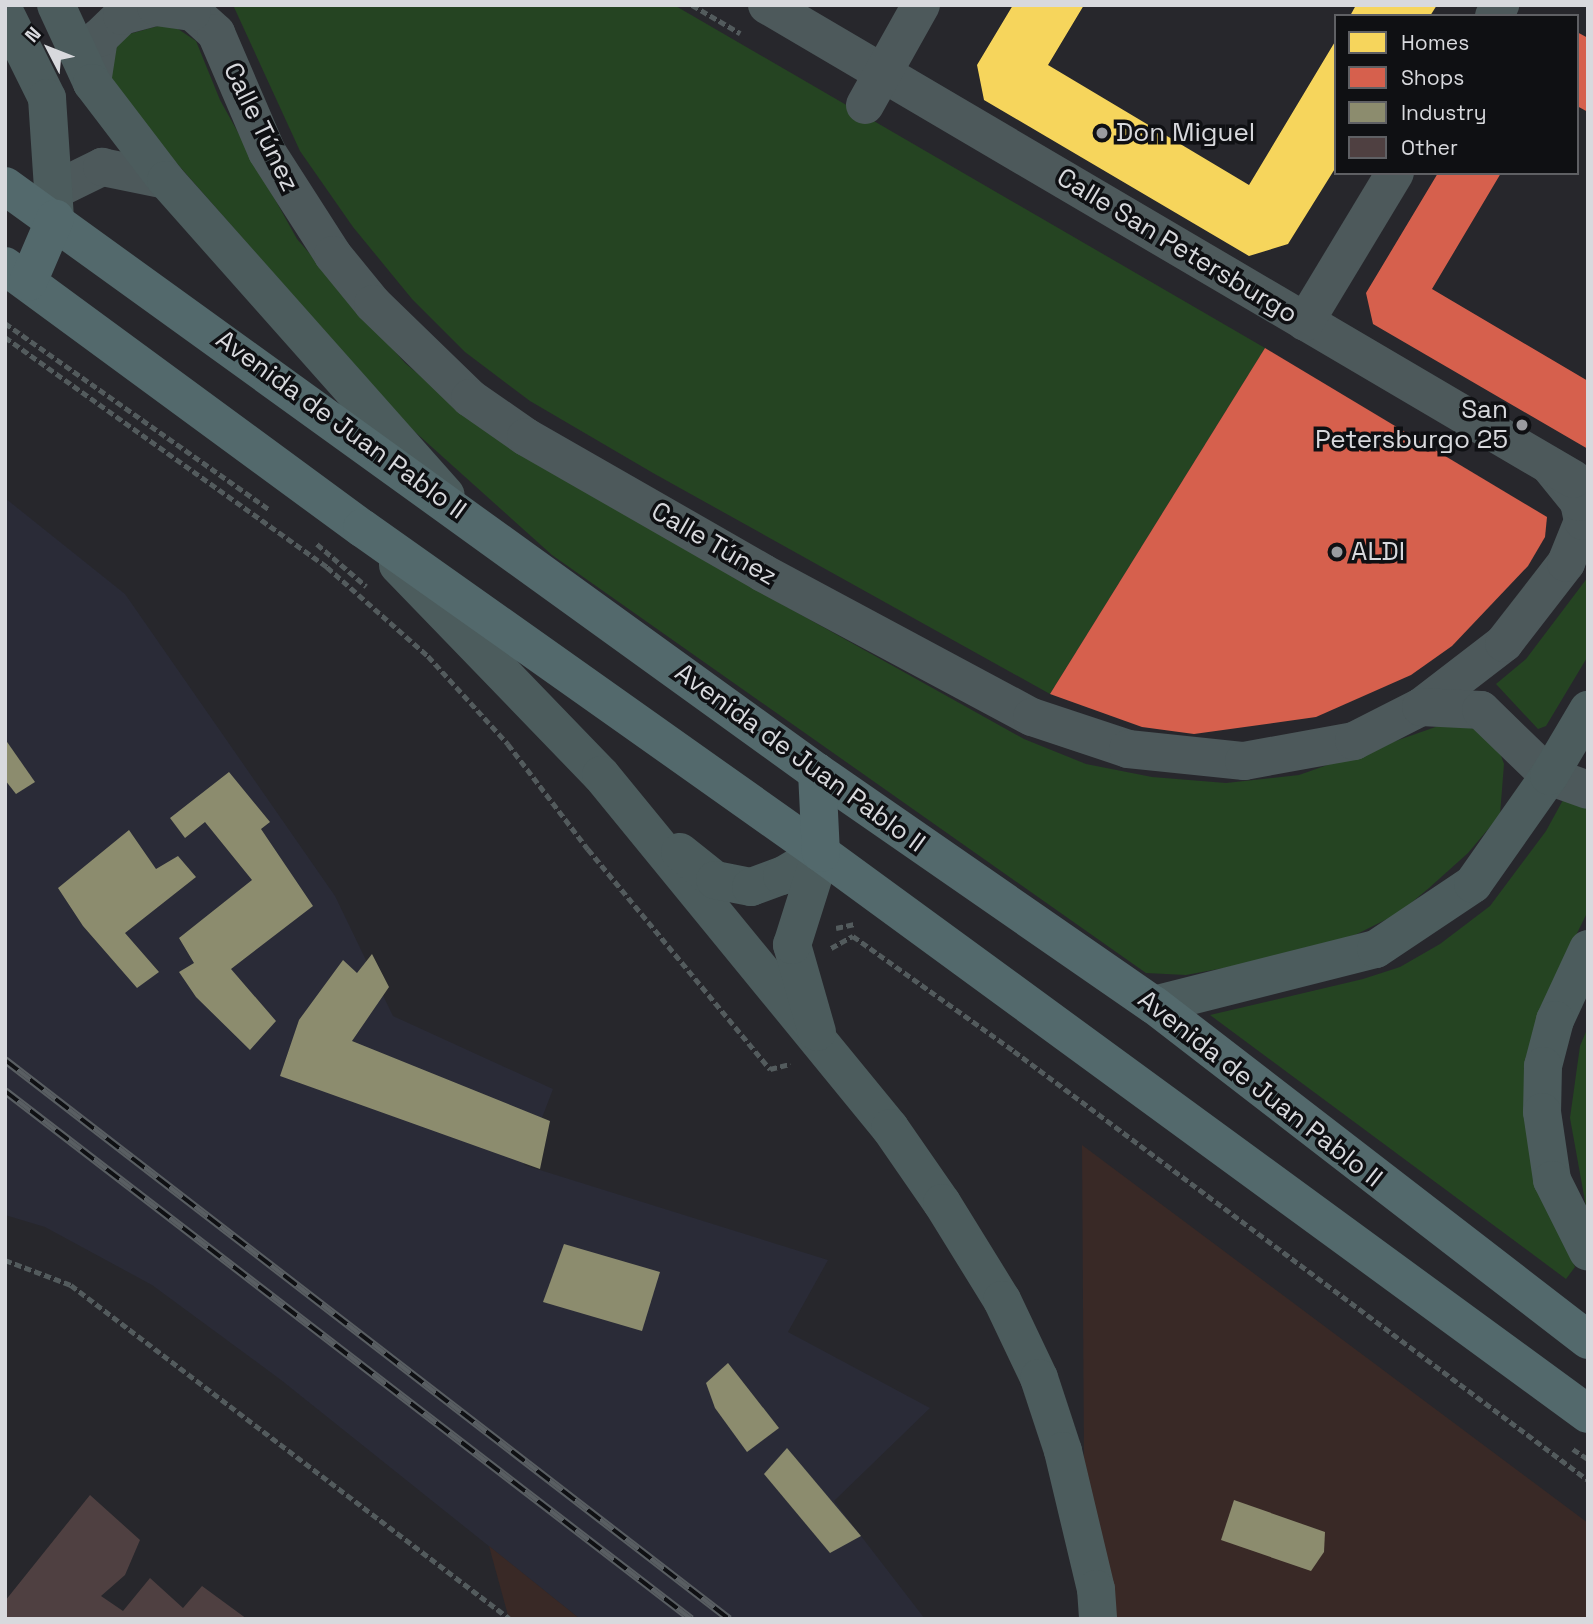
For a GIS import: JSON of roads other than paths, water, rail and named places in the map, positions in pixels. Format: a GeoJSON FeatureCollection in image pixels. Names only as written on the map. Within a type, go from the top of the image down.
{"type":"FeatureCollection","features":[{"type":"Feature","properties":{"kind":"highway","name":"Avenida de Juan Pablo II"},"geometry":{"type":"LineString","coordinates":[[5,186],[54,205],[461,512],[817,772],[1154,1005],[1588,1340]]}},
{"type":"Feature","properties":{"kind":"highway"},"geometry":{"type":"LineString","coordinates":[[54,205],[17,274],[362,528],[821,853],[1588,1414]]}},
{"type":"Feature","properties":{"kind":"highway"},"geometry":{"type":"LineString","coordinates":[[817,772],[821,853]]}},
{"type":"Feature","properties":{"kind":"main road"},"geometry":{"type":"LineString","coordinates":[[56,5],[92,83],[166,180],[461,512]]}},
{"type":"Feature","properties":{"kind":"main road"},"geometry":{"type":"LineString","coordinates":[[6,22],[47,98],[54,205]]}},
{"type":"Feature","properties":{"kind":"main road"},"geometry":{"type":"LineString","coordinates":[[362,528],[601,775],[715,880],[751,887],[782,877],[821,853]]}},
{"type":"Feature","properties":{"kind":"main road"},"geometry":{"type":"LineString","coordinates":[[1154,1005],[1376,949],[1473,884],[1549,776],[1588,710]]}},
{"type":"Feature","properties":{"kind":"main road"},"geometry":{"type":"LineString","coordinates":[[601,775],[890,1128],[927,1181],[1022,1338],[1063,1451],[1096,1589],[1098,1619]]}},
{"type":"Feature","properties":{"kind":"main road"},"geometry":{"type":"LineString","coordinates":[[821,853],[792,945],[821,1047]]}},
{"type":"Feature","properties":{"kind":"main road"},"geometry":{"type":"LineString","coordinates":[[1588,949],[1555,1020],[1543,1066],[1542,1112],[1552,1180],[1588,1252]]}},
{"type":"Feature","properties":{"kind":"street","name":"Calle San Petersburgo"},"geometry":{"type":"LineString","coordinates":[[766,5],[1588,488]]}},
{"type":"Feature","properties":{"kind":"street"},"geometry":{"type":"LineString","coordinates":[[865,106],[921,5]]}},
{"type":"Feature","properties":{"kind":"street","name":"Calle Túnez"},"geometry":{"type":"LineString","coordinates":[[92,83],[99,38],[122,16],[156,8],[189,8],[216,33],[267,152],[301,209],[373,304],[429,362],[526,437],[763,573],[1032,717],[1128,749],[1244,761],[1354,741],[1421,708],[1504,643],[1566,563],[1583,521],[1579,502],[1550,466]]}},
{"type":"Feature","properties":{"kind":"street"},"geometry":{"type":"LineString","coordinates":[[54,205],[102,167],[166,180]]}},
{"type":"Feature","properties":{"kind":"street"},"geometry":{"type":"LineString","coordinates":[[1305,322],[1394,175]]}},
{"type":"Feature","properties":{"kind":"street","name":"Calle Túnez"},"geometry":{"type":"LineString","coordinates":[[1421,708],[1481,710],[1549,776]]}},
{"type":"Feature","properties":{"kind":"street"},"geometry":{"type":"LineString","coordinates":[[1549,776],[1588,790]]}},
{"type":"Feature","properties":{"kind":"railway"},"geometry":{"type":"LineString","coordinates":[[5,1060],[729,1619]]}},
{"type":"Feature","properties":{"kind":"railway"},"geometry":{"type":"LineString","coordinates":[[5,1091],[691,1619]]}},
{"type":"Feature","properties":{"kind":"place","name":"Don Miguel"},"geometry":{"type":"Point","coordinates":[1102,133]}},
{"type":"Feature","properties":{"kind":"place","name":"San Petersburgo 25"},"geometry":{"type":"Point","coordinates":[1522,425]}},
{"type":"Feature","properties":{"kind":"place","name":"ALDI"},"geometry":{"type":"Point","coordinates":[1337,552]}}]}
